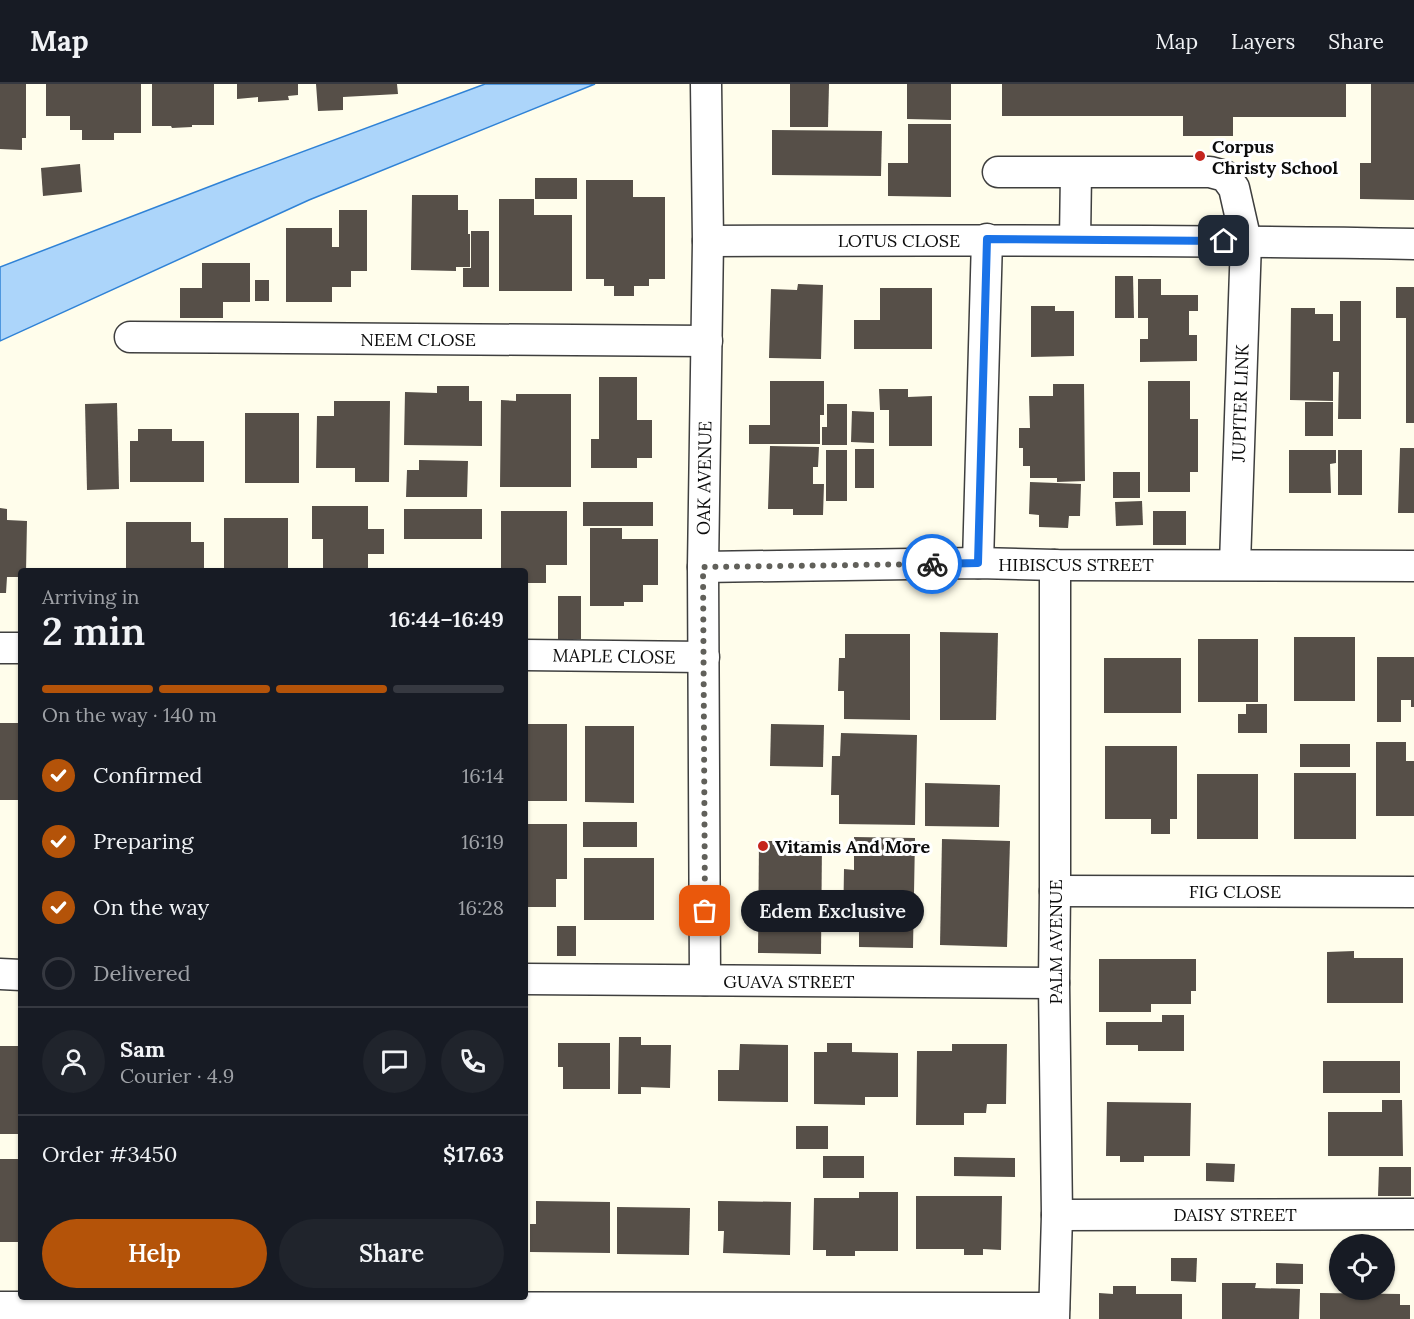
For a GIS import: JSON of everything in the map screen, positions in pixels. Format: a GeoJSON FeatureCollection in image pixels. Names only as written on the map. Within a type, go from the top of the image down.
{"type":"FeatureCollection","features":[{"type":"Feature","properties":{"kind":"street","name":"OAK AVENUE"},"geometry":{"type":"LineString","coordinates":[[705,980],[703,567],[708,241],[706,84]]}},
{"type":"Feature","properties":{"kind":"street"},"geometry":{"type":"LineString","coordinates":[[999,172],[1076,173],[1075,240]]}},
{"type":"Feature","properties":{"kind":"street","name":"JUPITER LINK"},"geometry":{"type":"LineString","coordinates":[[1076,173],[1210,172],[1225,176],[1234,188],[1246,241],[1235,564]]}},
{"type":"Feature","properties":{"kind":"street","name":"LOTUS CLOSE"},"geometry":{"type":"LineString","coordinates":[[708,241],[987,239],[1414,244]]}},
{"type":"Feature","properties":{"kind":"street"},"geometry":{"type":"LineString","coordinates":[[978,563],[987,239]]}},
{"type":"Feature","properties":{"kind":"street","name":"NEEM CLOSE"},"geometry":{"type":"LineString","coordinates":[[130,337],[707,341]]}},
{"type":"Feature","properties":{"kind":"street","name":"HIBISCUS STREET"},"geometry":{"type":"LineString","coordinates":[[703,567],[978,563],[1414,566]]}},
{"type":"Feature","properties":{"kind":"street","name":"PALM AVENUE"},"geometry":{"type":"LineString","coordinates":[[1054,1313],[1056,1215],[1055,565]]}},
{"type":"Feature","properties":{"kind":"street"},"geometry":{"type":"LineString","coordinates":[[0,648],[18,648]]}},
{"type":"Feature","properties":{"kind":"street","name":"MAPLE CLOSE"},"geometry":{"type":"LineString","coordinates":[[528,655],[704,657]]}},
{"type":"Feature","properties":{"kind":"street","name":"FIG CLOSE"},"geometry":{"type":"LineString","coordinates":[[1055,891],[1414,892]]}},
{"type":"Feature","properties":{"kind":"street"},"geometry":{"type":"LineString","coordinates":[[0,974],[18,975]]}},
{"type":"Feature","properties":{"kind":"street","name":"GUAVA STREET"},"geometry":{"type":"LineString","coordinates":[[528,979],[1054,983]]}},
{"type":"Feature","properties":{"kind":"street","name":"DAISY STREET"},"geometry":{"type":"LineString","coordinates":[[1056,1215],[1414,1214]]}},
{"type":"Feature","properties":{"kind":"street"},"geometry":{"type":"LineString","coordinates":[[0,1307],[1054,1313]]}},
{"type":"Feature","properties":{"kind":"water"},"geometry":{"type":"Polygon","coordinates":[[[485,84],[595,84],[309,200],[0,341],[0,267],[485,84]]]}},
{"type":"Feature","properties":{"kind":"building"},"geometry":{"type":"Polygon","coordinates":[[[0,84],[26,84],[26,138],[22,138],[22,150],[0,149],[0,84]]]}},
{"type":"Feature","properties":{"kind":"building"},"geometry":{"type":"Polygon","coordinates":[[[46,84],[141,84],[141,133],[114,133],[114,140],[82,140],[82,130],[70,130],[70,116],[46,116],[46,84]]]}},
{"type":"Feature","properties":{"kind":"building"},"geometry":{"type":"Polygon","coordinates":[[[152,84],[214,84],[214,125],[172,128],[171,126],[152,126],[152,84]]]}},
{"type":"Feature","properties":{"kind":"building"},"geometry":{"type":"Polygon","coordinates":[[[237,84],[298,84],[298,95],[288,96],[289,100],[258,102],[258,97],[237,99],[237,84]]]}},
{"type":"Feature","properties":{"kind":"building"},"geometry":{"type":"Polygon","coordinates":[[[316,84],[397,84],[398,94],[343,97],[343,110],[318,111],[316,84]]]}},
{"type":"Feature","properties":{"kind":"building"},"geometry":{"type":"Polygon","coordinates":[[[790,84],[829,84],[828,127],[790,127],[790,84]]]}},
{"type":"Feature","properties":{"kind":"building"},"geometry":{"type":"Polygon","coordinates":[[[907,84],[951,84],[951,120],[907,119],[907,84]]]}},
{"type":"Feature","properties":{"kind":"building"},"geometry":{"type":"Polygon","coordinates":[[[1002,84],[1346,84],[1346,117],[1233,117],[1233,136],[1183,136],[1183,116],[1002,116],[1002,84]]]}},
{"type":"Feature","properties":{"kind":"building"},"geometry":{"type":"Polygon","coordinates":[[[1371,84],[1414,84],[1414,200],[1360,199],[1360,163],[1371,163],[1371,84]]]}},
{"type":"Feature","properties":{"kind":"building"},"geometry":{"type":"Polygon","coordinates":[[[908,124],[951,124],[951,197],[888,196],[888,163],[908,163],[908,124]]]}},
{"type":"Feature","properties":{"kind":"building"},"geometry":{"type":"Polygon","coordinates":[[[772,130],[882,131],[881,176],[772,175],[772,130]]]}},
{"type":"Feature","properties":{"kind":"building"},"geometry":{"type":"Polygon","coordinates":[[[80,164],[82,192],[43,196],[41,168],[80,164]]]}},
{"type":"Feature","properties":{"kind":"building"},"geometry":{"type":"Polygon","coordinates":[[[535,178],[577,178],[577,199],[535,199],[535,178]]]}},
{"type":"Feature","properties":{"kind":"building"},"geometry":{"type":"Polygon","coordinates":[[[586,180],[633,180],[633,197],[665,197],[665,279],[649,279],[649,286],[634,286],[634,296],[614,296],[614,286],[604,286],[604,279],[586,279],[586,180]]]}},
{"type":"Feature","properties":{"kind":"building"},"geometry":{"type":"Polygon","coordinates":[[[412,195],[458,195],[458,210],[468,210],[470,267],[456,267],[456,271],[411,270],[412,195]]]}},
{"type":"Feature","properties":{"kind":"building"},"geometry":{"type":"Polygon","coordinates":[[[499,199],[534,199],[534,215],[572,215],[572,291],[499,291],[499,199]]]}},
{"type":"Feature","properties":{"kind":"building"},"geometry":{"type":"Polygon","coordinates":[[[339,210],[367,210],[367,271],[351,271],[351,287],[332,287],[332,302],[286,302],[286,228],[332,228],[332,247],[339,247],[339,210]]]}},
{"type":"Feature","properties":{"kind":"building"},"geometry":{"type":"Polygon","coordinates":[[[471,231],[489,231],[489,287],[463,287],[463,268],[471,268],[471,231]]]}},
{"type":"Feature","properties":{"kind":"building"},"geometry":{"type":"Polygon","coordinates":[[[202,263],[250,263],[250,302],[223,302],[223,318],[180,318],[180,288],[202,288],[202,263]]]}},
{"type":"Feature","properties":{"kind":"building"},"geometry":{"type":"Polygon","coordinates":[[[1115,276],[1133,276],[1134,318],[1115,318],[1115,276]]]}},
{"type":"Feature","properties":{"kind":"building"},"geometry":{"type":"Polygon","coordinates":[[[1138,279],[1161,279],[1161,295],[1198,295],[1198,311],[1189,311],[1189,335],[1197,335],[1197,361],[1140,362],[1140,339],[1148,339],[1148,318],[1138,318],[1138,279]]]}},
{"type":"Feature","properties":{"kind":"building"},"geometry":{"type":"Polygon","coordinates":[[[255,280],[269,280],[269,301],[255,301],[255,280]]]}},
{"type":"Feature","properties":{"kind":"building"},"geometry":{"type":"Polygon","coordinates":[[[798,284],[823,285],[821,359],[769,358],[771,289],[797,290],[798,284]]]}},
{"type":"Feature","properties":{"kind":"building"},"geometry":{"type":"Polygon","coordinates":[[[1396,287],[1414,287],[1414,423],[1406,423],[1406,318],[1396,318],[1396,287]]]}},
{"type":"Feature","properties":{"kind":"building"},"geometry":{"type":"Polygon","coordinates":[[[880,288],[932,288],[932,349],[854,349],[854,320],[880,320],[880,288]]]}},
{"type":"Feature","properties":{"kind":"building"},"geometry":{"type":"Polygon","coordinates":[[[1340,301],[1361,301],[1361,419],[1338,419],[1339,372],[1333,372],[1333,401],[1290,400],[1291,308],[1315,308],[1315,314],[1333,314],[1333,341],[1340,341],[1340,301]]]}},
{"type":"Feature","properties":{"kind":"building"},"geometry":{"type":"Polygon","coordinates":[[[1031,306],[1055,306],[1055,311],[1074,311],[1074,356],[1031,357],[1031,306]]]}},
{"type":"Feature","properties":{"kind":"building"},"geometry":{"type":"Polygon","coordinates":[[[599,377],[637,377],[637,420],[652,420],[652,458],[637,458],[637,468],[591,468],[591,439],[599,439],[599,377]]]}},
{"type":"Feature","properties":{"kind":"building"},"geometry":{"type":"Polygon","coordinates":[[[770,381],[824,381],[824,415],[820,415],[820,444],[749,444],[749,425],[770,425],[770,381]]]}},
{"type":"Feature","properties":{"kind":"building"},"geometry":{"type":"Polygon","coordinates":[[[1148,381],[1190,381],[1190,419],[1198,419],[1198,472],[1190,472],[1190,492],[1148,492],[1148,381]]]}},
{"type":"Feature","properties":{"kind":"building"},"geometry":{"type":"Polygon","coordinates":[[[1053,384],[1084,384],[1085,481],[1057,482],[1057,478],[1030,478],[1030,466],[1023,466],[1023,448],[1019,448],[1019,428],[1030,428],[1029,396],[1053,396],[1053,384]]]}},
{"type":"Feature","properties":{"kind":"building"},"geometry":{"type":"Polygon","coordinates":[[[437,386],[469,386],[469,401],[482,401],[482,446],[404,445],[405,392],[437,393],[437,386]]]}},
{"type":"Feature","properties":{"kind":"building"},"geometry":{"type":"Polygon","coordinates":[[[879,389],[908,389],[908,397],[932,396],[932,446],[889,446],[889,410],[880,410],[879,389]]]}},
{"type":"Feature","properties":{"kind":"building"},"geometry":{"type":"Polygon","coordinates":[[[516,394],[571,394],[571,487],[500,487],[501,400],[516,401],[516,394]]]}},
{"type":"Feature","properties":{"kind":"building"},"geometry":{"type":"Polygon","coordinates":[[[334,401],[390,401],[389,482],[355,482],[355,468],[316,468],[317,416],[334,416],[334,401]]]}},
{"type":"Feature","properties":{"kind":"building"},"geometry":{"type":"Polygon","coordinates":[[[1305,402],[1333,402],[1333,436],[1305,436],[1305,402]]]}},
{"type":"Feature","properties":{"kind":"building"},"geometry":{"type":"Polygon","coordinates":[[[117,403],[119,489],[87,490],[85,404],[117,403]]]}},
{"type":"Feature","properties":{"kind":"building"},"geometry":{"type":"Polygon","coordinates":[[[827,404],[847,404],[847,445],[822,445],[822,427],[827,427],[827,404]]]}},
{"type":"Feature","properties":{"kind":"building"},"geometry":{"type":"Polygon","coordinates":[[[852,411],[874,412],[874,443],[851,442],[852,411]]]}},
{"type":"Feature","properties":{"kind":"building"},"geometry":{"type":"Polygon","coordinates":[[[245,413],[299,413],[299,483],[245,483],[245,413]]]}},
{"type":"Feature","properties":{"kind":"building"},"geometry":{"type":"Polygon","coordinates":[[[138,429],[172,429],[172,441],[204,441],[204,482],[130,482],[130,441],[138,441],[138,429]]]}},
{"type":"Feature","properties":{"kind":"building"},"geometry":{"type":"Polygon","coordinates":[[[770,446],[819,447],[818,467],[813,467],[813,484],[824,484],[823,515],[793,515],[793,509],[768,509],[770,446]]]}},
{"type":"Feature","properties":{"kind":"building"},"geometry":{"type":"Polygon","coordinates":[[[1400,448],[1414,448],[1414,513],[1398,513],[1400,448]]]}},
{"type":"Feature","properties":{"kind":"building"},"geometry":{"type":"Polygon","coordinates":[[[855,449],[874,449],[874,488],[855,488],[855,449]]]}},
{"type":"Feature","properties":{"kind":"building"},"geometry":{"type":"Polygon","coordinates":[[[826,450],[847,450],[847,501],[826,501],[826,450]]]}},
{"type":"Feature","properties":{"kind":"building"},"geometry":{"type":"Polygon","coordinates":[[[1289,450],[1336,450],[1336,463],[1330,464],[1331,493],[1289,493],[1289,450]]]}},
{"type":"Feature","properties":{"kind":"building"},"geometry":{"type":"Polygon","coordinates":[[[1338,450],[1362,450],[1362,495],[1338,495],[1338,450]]]}},
{"type":"Feature","properties":{"kind":"building"},"geometry":{"type":"Polygon","coordinates":[[[419,460],[468,461],[467,497],[406,497],[407,470],[419,470],[419,460]]]}},
{"type":"Feature","properties":{"kind":"building"},"geometry":{"type":"Polygon","coordinates":[[[1113,472],[1140,472],[1140,498],[1113,498],[1113,472]]]}},
{"type":"Feature","properties":{"kind":"building"},"geometry":{"type":"Polygon","coordinates":[[[1030,482],[1081,484],[1080,516],[1069,516],[1068,528],[1039,527],[1039,515],[1029,514],[1030,482]]]}},
{"type":"Feature","properties":{"kind":"building"},"geometry":{"type":"Polygon","coordinates":[[[1142,501],[1143,525],[1116,526],[1115,502],[1142,501]]]}},
{"type":"Feature","properties":{"kind":"building"},"geometry":{"type":"Polygon","coordinates":[[[583,502],[653,502],[653,526],[583,526],[583,502]]]}},
{"type":"Feature","properties":{"kind":"building"},"geometry":{"type":"Polygon","coordinates":[[[312,506],[368,506],[368,529],[384,529],[384,554],[368,554],[368,568],[323,568],[323,539],[312,539],[312,506]]]}},
{"type":"Feature","properties":{"kind":"building"},"geometry":{"type":"Polygon","coordinates":[[[0,508],[7,509],[7,520],[27,521],[26,568],[18,568],[18,577],[7,577],[6,593],[0,593],[0,508]]]}},
{"type":"Feature","properties":{"kind":"building"},"geometry":{"type":"Polygon","coordinates":[[[404,509],[482,509],[482,539],[404,539],[404,509]]]}},
{"type":"Feature","properties":{"kind":"building"},"geometry":{"type":"Polygon","coordinates":[[[501,511],[567,511],[567,565],[546,565],[546,583],[528,583],[528,568],[501,568],[501,511]]]}},
{"type":"Feature","properties":{"kind":"building"},"geometry":{"type":"Polygon","coordinates":[[[1153,511],[1186,511],[1186,545],[1153,545],[1153,511]]]}},
{"type":"Feature","properties":{"kind":"building"},"geometry":{"type":"Polygon","coordinates":[[[224,518],[288,518],[288,568],[224,568],[224,518]]]}},
{"type":"Feature","properties":{"kind":"building"},"geometry":{"type":"Polygon","coordinates":[[[126,522],[191,522],[191,542],[204,542],[204,568],[126,568],[126,522]]]}},
{"type":"Feature","properties":{"kind":"building"},"geometry":{"type":"Polygon","coordinates":[[[590,528],[622,528],[622,539],[658,539],[658,585],[643,585],[643,602],[624,602],[624,606],[590,606],[590,528]]]}},
{"type":"Feature","properties":{"kind":"building"},"geometry":{"type":"Polygon","coordinates":[[[558,596],[581,596],[581,639],[558,639],[558,596]]]}},
{"type":"Feature","properties":{"kind":"building"},"geometry":{"type":"Polygon","coordinates":[[[940,632],[998,633],[996,720],[940,720],[940,632]]]}},
{"type":"Feature","properties":{"kind":"building"},"geometry":{"type":"Polygon","coordinates":[[[845,634],[910,634],[910,720],[844,719],[844,691],[838,691],[839,658],[845,658],[845,634]]]}},
{"type":"Feature","properties":{"kind":"building"},"geometry":{"type":"Polygon","coordinates":[[[1294,637],[1355,637],[1355,701],[1294,701],[1294,637]]]}},
{"type":"Feature","properties":{"kind":"building"},"geometry":{"type":"Polygon","coordinates":[[[1198,639],[1258,639],[1258,702],[1198,702],[1198,639]]]}},
{"type":"Feature","properties":{"kind":"building"},"geometry":{"type":"Polygon","coordinates":[[[1377,657],[1414,657],[1414,707],[1411,707],[1411,700],[1401,700],[1401,722],[1377,722],[1377,657]]]}},
{"type":"Feature","properties":{"kind":"building"},"geometry":{"type":"Polygon","coordinates":[[[1104,658],[1181,658],[1181,713],[1104,713],[1104,658]]]}},
{"type":"Feature","properties":{"kind":"building"},"geometry":{"type":"Polygon","coordinates":[[[1246,704],[1267,704],[1267,733],[1238,733],[1238,714],[1246,714],[1246,704]]]}},
{"type":"Feature","properties":{"kind":"building"},"geometry":{"type":"Polygon","coordinates":[[[0,723],[18,723],[18,800],[0,800],[0,723]]]}},
{"type":"Feature","properties":{"kind":"building"},"geometry":{"type":"Polygon","coordinates":[[[528,724],[567,724],[567,801],[528,801],[528,724]]]}},
{"type":"Feature","properties":{"kind":"building"},"geometry":{"type":"Polygon","coordinates":[[[771,724],[824,725],[823,767],[770,766],[771,724]]]}},
{"type":"Feature","properties":{"kind":"building"},"geometry":{"type":"Polygon","coordinates":[[[585,726],[634,726],[634,803],[585,802],[585,726]]]}},
{"type":"Feature","properties":{"kind":"building"},"geometry":{"type":"Polygon","coordinates":[[[841,733],[917,735],[915,825],[839,824],[839,795],[831,795],[832,756],[840,756],[841,733]]]}},
{"type":"Feature","properties":{"kind":"building"},"geometry":{"type":"Polygon","coordinates":[[[1376,742],[1406,742],[1406,761],[1414,761],[1414,816],[1376,816],[1376,742]]]}},
{"type":"Feature","properties":{"kind":"building"},"geometry":{"type":"Polygon","coordinates":[[[1300,744],[1350,744],[1350,767],[1300,767],[1300,744]]]}},
{"type":"Feature","properties":{"kind":"building"},"geometry":{"type":"Polygon","coordinates":[[[1105,746],[1177,746],[1177,819],[1170,819],[1170,834],[1151,834],[1151,819],[1105,819],[1105,746]]]}},
{"type":"Feature","properties":{"kind":"building"},"geometry":{"type":"Polygon","coordinates":[[[1294,773],[1356,773],[1356,839],[1294,839],[1294,773]]]}},
{"type":"Feature","properties":{"kind":"building"},"geometry":{"type":"Polygon","coordinates":[[[1197,774],[1258,774],[1258,839],[1197,839],[1197,774]]]}},
{"type":"Feature","properties":{"kind":"building"},"geometry":{"type":"Polygon","coordinates":[[[925,783],[1000,785],[999,827],[925,826],[925,783]]]}},
{"type":"Feature","properties":{"kind":"building"},"geometry":{"type":"Polygon","coordinates":[[[583,822],[637,822],[637,847],[583,847],[583,822]]]}},
{"type":"Feature","properties":{"kind":"building"},"geometry":{"type":"Polygon","coordinates":[[[528,824],[567,824],[567,879],[556,879],[556,907],[528,907],[528,824]]]}},
{"type":"Feature","properties":{"kind":"building"},"geometry":{"type":"Polygon","coordinates":[[[854,837],[915,838],[913,948],[859,947],[859,931],[843,931],[844,869],[854,870],[854,837]]]}},
{"type":"Feature","properties":{"kind":"building"},"geometry":{"type":"Polygon","coordinates":[[[942,839],[1010,841],[1007,947],[940,945],[942,839]]]}},
{"type":"Feature","properties":{"kind":"building"},"geometry":{"type":"Polygon","coordinates":[[[759,841],[822,841],[821,954],[758,953],[759,841]]]}},
{"type":"Feature","properties":{"kind":"building"},"geometry":{"type":"Polygon","coordinates":[[[584,858],[654,858],[654,920],[584,920],[584,858]]]}},
{"type":"Feature","properties":{"kind":"building"},"geometry":{"type":"Polygon","coordinates":[[[557,926],[576,926],[576,956],[557,956],[557,926]]]}},
{"type":"Feature","properties":{"kind":"building"},"geometry":{"type":"Polygon","coordinates":[[[1354,951],[1354,958],[1403,958],[1403,1003],[1327,1003],[1327,952],[1354,951]]]}},
{"type":"Feature","properties":{"kind":"building"},"geometry":{"type":"Polygon","coordinates":[[[1099,959],[1196,959],[1196,991],[1191,991],[1191,1004],[1151,1004],[1151,1012],[1099,1012],[1099,959]]]}},
{"type":"Feature","properties":{"kind":"building"},"geometry":{"type":"Polygon","coordinates":[[[1162,1015],[1184,1015],[1184,1051],[1138,1051],[1138,1045],[1106,1045],[1106,1022],[1162,1022],[1162,1015]]]}},
{"type":"Feature","properties":{"kind":"building"},"geometry":{"type":"Polygon","coordinates":[[[619,1037],[641,1037],[641,1045],[671,1045],[670,1088],[641,1087],[641,1094],[618,1094],[619,1037]]]}},
{"type":"Feature","properties":{"kind":"building"},"geometry":{"type":"Polygon","coordinates":[[[558,1043],[610,1043],[610,1089],[563,1089],[563,1067],[558,1067],[558,1043]]]}},
{"type":"Feature","properties":{"kind":"building"},"geometry":{"type":"Polygon","coordinates":[[[827,1043],[852,1043],[852,1052],[898,1053],[898,1097],[865,1097],[865,1105],[814,1104],[814,1052],[827,1052],[827,1043]]]}},
{"type":"Feature","properties":{"kind":"building"},"geometry":{"type":"Polygon","coordinates":[[[740,1044],[788,1045],[788,1102],[718,1101],[718,1070],[739,1070],[740,1044]]]}},
{"type":"Feature","properties":{"kind":"building"},"geometry":{"type":"Polygon","coordinates":[[[952,1044],[1007,1044],[1006,1104],[987,1104],[986,1113],[964,1113],[964,1125],[916,1125],[917,1051],[952,1051],[952,1044]]]}},
{"type":"Feature","properties":{"kind":"building"},"geometry":{"type":"Polygon","coordinates":[[[0,1046],[18,1046],[18,1134],[0,1134],[0,1046]]]}},
{"type":"Feature","properties":{"kind":"building"},"geometry":{"type":"Polygon","coordinates":[[[1323,1061],[1400,1061],[1400,1093],[1323,1093],[1323,1061]]]}},
{"type":"Feature","properties":{"kind":"building"},"geometry":{"type":"Polygon","coordinates":[[[1382,1100],[1402,1100],[1403,1156],[1328,1156],[1328,1112],[1382,1112],[1382,1100]]]}},
{"type":"Feature","properties":{"kind":"building"},"geometry":{"type":"Polygon","coordinates":[[[1107,1102],[1191,1103],[1190,1156],[1144,1156],[1144,1162],[1120,1162],[1120,1156],[1106,1156],[1107,1102]]]}},
{"type":"Feature","properties":{"kind":"building"},"geometry":{"type":"Polygon","coordinates":[[[796,1126],[828,1126],[828,1149],[796,1149],[796,1126]]]}},
{"type":"Feature","properties":{"kind":"building"},"geometry":{"type":"Polygon","coordinates":[[[823,1156],[864,1156],[864,1178],[823,1178],[823,1156]]]}},
{"type":"Feature","properties":{"kind":"building"},"geometry":{"type":"Polygon","coordinates":[[[954,1157],[1015,1158],[1015,1177],[954,1176],[954,1157]]]}},
{"type":"Feature","properties":{"kind":"building"},"geometry":{"type":"Polygon","coordinates":[[[0,1159],[18,1159],[18,1242],[0,1242],[0,1159]]]}},
{"type":"Feature","properties":{"kind":"building"},"geometry":{"type":"Polygon","coordinates":[[[1206,1163],[1235,1164],[1234,1182],[1206,1181],[1206,1163]]]}},
{"type":"Feature","properties":{"kind":"building"},"geometry":{"type":"Polygon","coordinates":[[[1379,1167],[1411,1167],[1411,1196],[1378,1196],[1379,1167]]]}},
{"type":"Feature","properties":{"kind":"building"},"geometry":{"type":"Polygon","coordinates":[[[859,1192],[898,1192],[898,1251],[855,1251],[855,1256],[826,1256],[826,1250],[813,1250],[814,1198],[859,1198],[859,1192]]]}},
{"type":"Feature","properties":{"kind":"building"},"geometry":{"type":"Polygon","coordinates":[[[916,1196],[1002,1196],[1001,1250],[983,1249],[983,1255],[964,1255],[964,1249],[916,1249],[916,1196]]]}},
{"type":"Feature","properties":{"kind":"building"},"geometry":{"type":"Polygon","coordinates":[[[536,1201],[610,1202],[610,1253],[530,1252],[530,1224],[536,1224],[536,1201]]]}},
{"type":"Feature","properties":{"kind":"building"},"geometry":{"type":"Polygon","coordinates":[[[718,1201],[791,1202],[790,1255],[723,1253],[724,1231],[718,1231],[718,1201]]]}},
{"type":"Feature","properties":{"kind":"building"},"geometry":{"type":"Polygon","coordinates":[[[617,1207],[690,1208],[689,1255],[617,1254],[617,1207]]]}},
{"type":"Feature","properties":{"kind":"building"},"geometry":{"type":"Polygon","coordinates":[[[1171,1258],[1197,1258],[1196,1282],[1171,1281],[1171,1258]]]}},
{"type":"Feature","properties":{"kind":"building"},"geometry":{"type":"Polygon","coordinates":[[[1276,1263],[1303,1264],[1303,1284],[1276,1284],[1276,1263]]]}},
{"type":"Feature","properties":{"kind":"building"},"geometry":{"type":"Polygon","coordinates":[[[1222,1283],[1256,1283],[1255,1288],[1300,1289],[1299,1319],[1222,1319],[1222,1283]]]}},
{"type":"Feature","properties":{"kind":"building"},"geometry":{"type":"Polygon","coordinates":[[[1113,1286],[1136,1286],[1136,1294],[1182,1294],[1182,1319],[1099,1319],[1099,1293],[1113,1294],[1113,1286]]]}},
{"type":"Feature","properties":{"kind":"building"},"geometry":{"type":"Polygon","coordinates":[[[1320,1293],[1329,1293],[1329,1300],[1395,1300],[1395,1294],[1400,1294],[1400,1305],[1410,1305],[1410,1319],[1320,1319],[1320,1293]]]}},
{"type":"Feature","properties":{"kind":"way so far"},"geometry":{"type":"LineString","coordinates":[[705,911],[703,567],[932,564]]}},
{"type":"Feature","properties":{"kind":"place","name":"Corpus Christy School"},"geometry":{"type":"Point","coordinates":[1200,156]}},
{"type":"Feature","properties":{"kind":"place","name":"Vitamis And More"},"geometry":{"type":"Point","coordinates":[763,846]}},
{"type":"Feature","properties":{"kind":"place","name":"Edem Exclusive"},"geometry":{"type":"Point","coordinates":[705,911]}},
{"type":"Feature","properties":{"kind":"route"},"geometry":{"type":"LineString","coordinates":[[932,564],[978,563],[987,239],[1224,241]]}}]}
